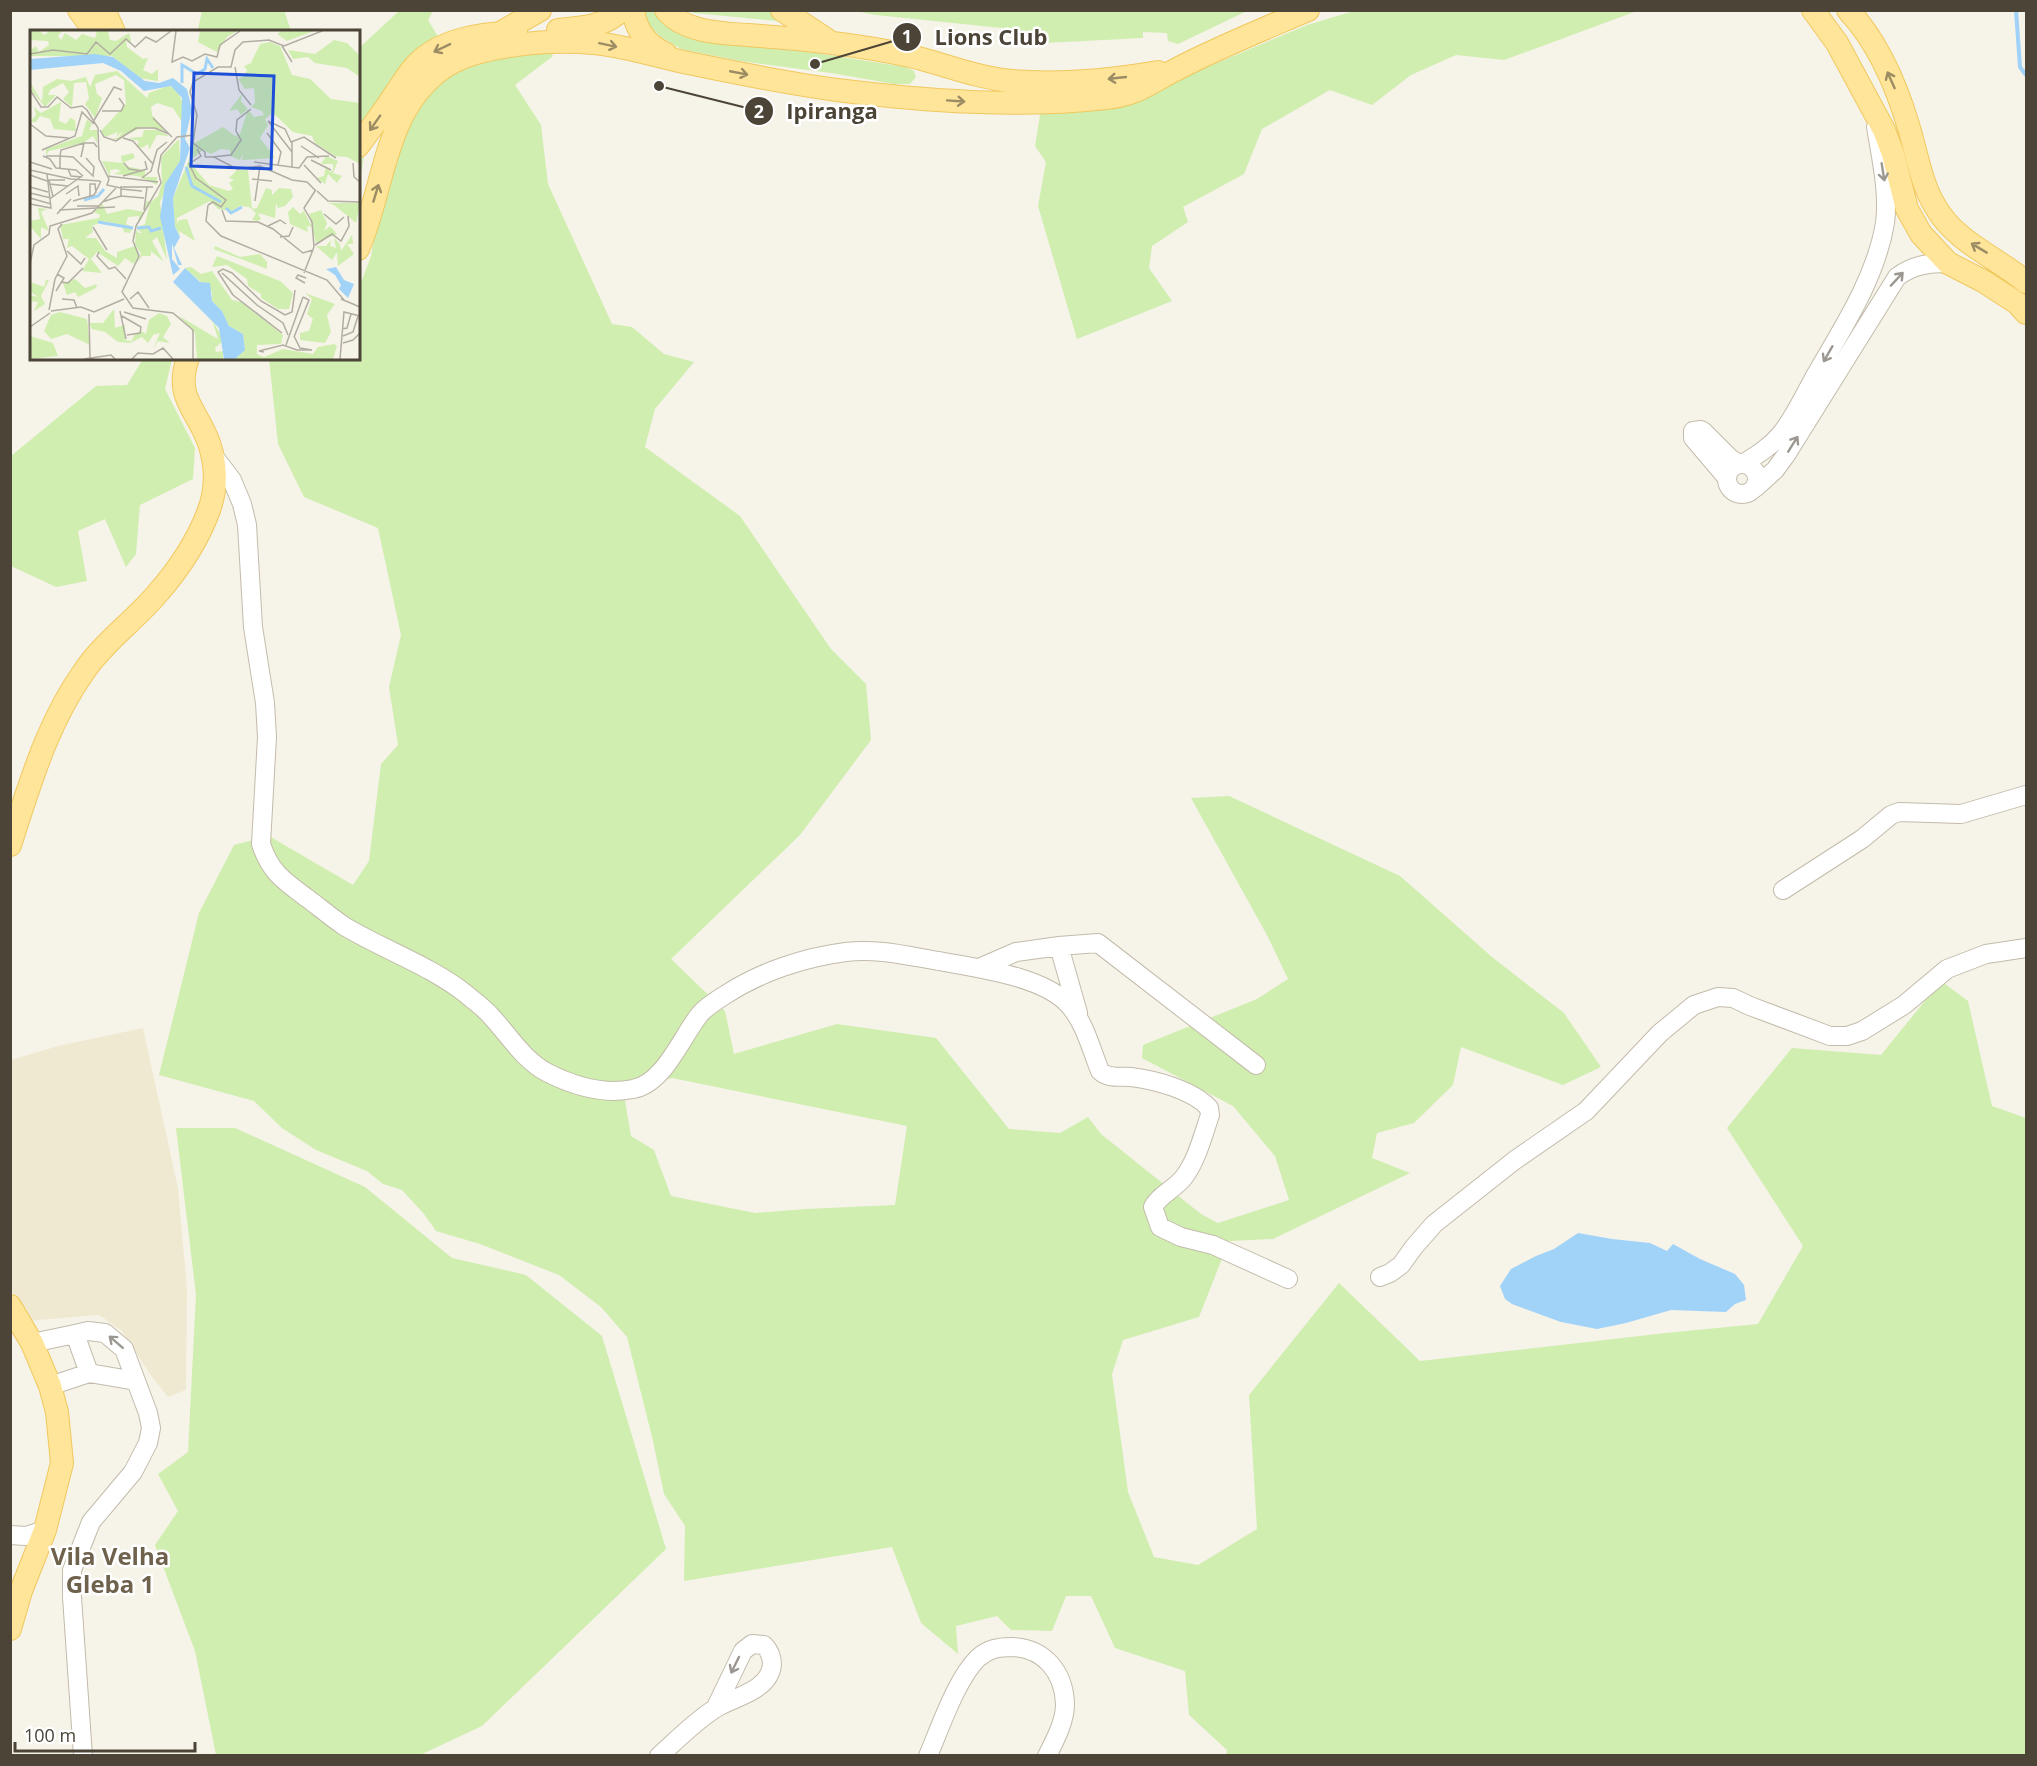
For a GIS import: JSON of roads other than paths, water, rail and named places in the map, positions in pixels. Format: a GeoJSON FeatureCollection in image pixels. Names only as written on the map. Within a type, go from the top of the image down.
{"type":"FeatureCollection","features":[{"type":"Feature","properties":{"kind":"main road"},"geometry":{"type":"LineString","coordinates":[[79,10],[94,30]]}},
{"type":"Feature","properties":{"kind":"main road"},"geometry":{"type":"LineString","coordinates":[[104,10],[113,30]]}},
{"type":"Feature","properties":{"kind":"main road"},"geometry":{"type":"LineString","coordinates":[[498,33],[540,10]]}},
{"type":"Feature","properties":{"kind":"main road"},"geometry":{"type":"LineString","coordinates":[[360,143],[422,59],[454,42],[498,33],[591,26],[607,21],[621,10]]}},
{"type":"Feature","properties":{"kind":"main road"},"geometry":{"type":"LineString","coordinates":[[633,10],[641,34],[649,44],[681,61]]}},
{"type":"Feature","properties":{"kind":"main road"},"geometry":{"type":"LineString","coordinates":[[666,10],[675,20],[706,30],[832,43],[914,57],[977,75],[1013,81],[1098,80],[1174,70]]}},
{"type":"Feature","properties":{"kind":"main road"},"geometry":{"type":"LineString","coordinates":[[782,10],[832,43]]}},
{"type":"Feature","properties":{"kind":"main road"},"geometry":{"type":"LineString","coordinates":[[360,243],[395,129],[414,96],[442,69],[458,59],[508,46],[549,42],[596,43],[835,90],[986,102],[1085,100],[1128,94],[1150,85],[1174,70],[1308,10]]}},
{"type":"Feature","properties":{"kind":"main road"},"geometry":{"type":"LineString","coordinates":[[1813,10],[1836,43],[1890,143],[1902,192],[1913,222],[1921,234],[1948,263],[2017,303],[2026,313]]}},
{"type":"Feature","properties":{"kind":"main road"},"geometry":{"type":"LineString","coordinates":[[1848,10],[1874,45],[1885,67],[1909,126],[1926,187],[1935,206],[1957,233],[2026,282]]}},
{"type":"Feature","properties":{"kind":"main road"},"geometry":{"type":"LineString","coordinates":[[835,90],[844,86],[915,91],[921,87],[923,81],[922,67],[914,57]]}},
{"type":"Feature","properties":{"kind":"main road"},"geometry":{"type":"LineString","coordinates":[[10,845],[33,774],[66,700],[84,670],[104,646],[157,594],[198,533],[210,508],[214,487],[213,455],[183,391],[183,371],[187,360]]}},
{"type":"Feature","properties":{"kind":"main road"},"geometry":{"type":"LineString","coordinates":[[10,1306],[32,1343],[50,1386],[62,1441],[62,1463],[45,1530],[18,1577],[10,1629]]}},
{"type":"Feature","properties":{"kind":"street"},"geometry":{"type":"LineString","coordinates":[[1727,478],[1730,469],[1769,447],[1790,421],[1870,274],[1881,241],[1886,201],[1874,114]]}},
{"type":"Feature","properties":{"kind":"street"},"geometry":{"type":"LineString","coordinates":[[1755,488],[1758,479],[1755,470],[1731,459],[1704,432],[1693,431],[1693,438],[1727,478],[1730,488],[1737,494],[1748,494],[1755,488],[1771,474],[1786,455],[1898,277],[1913,267],[1948,263]]}},
{"type":"Feature","properties":{"kind":"street"},"geometry":{"type":"LineString","coordinates":[[213,455],[232,480],[242,504],[247,525],[253,627],[265,703],[267,737],[261,844],[267,861],[277,875],[344,926],[465,993],[489,1014],[534,1064],[547,1073],[575,1085],[612,1091],[642,1088],[654,1079],[668,1062],[701,1012],[725,994],[804,960],[847,952],[872,951],[979,968],[1027,981],[1056,994],[1068,1004],[1081,1025]]}},
{"type":"Feature","properties":{"kind":"street"},"geometry":{"type":"LineString","coordinates":[[1783,890],[1862,839],[1891,815],[1899,812],[1961,813],[2026,795]]}},
{"type":"Feature","properties":{"kind":"street"},"geometry":{"type":"LineString","coordinates":[[979,968],[1016,952],[1098,943],[1256,1065]]}},
{"type":"Feature","properties":{"kind":"street"},"geometry":{"type":"LineString","coordinates":[[1059,946],[1081,1025],[1100,1071],[1104,1075],[1157,1082],[1193,1095],[1209,1108],[1210,1115],[1193,1161],[1184,1177],[1153,1207],[1160,1227],[1181,1237],[1213,1245],[1288,1279]]}},
{"type":"Feature","properties":{"kind":"street"},"geometry":{"type":"LineString","coordinates":[[1380,1277],[1390,1273],[1401,1264],[1434,1224],[1515,1160],[1586,1111],[1660,1033],[1694,1005],[1718,997],[1732,998],[1830,1036],[1847,1036],[1862,1031],[1904,1005],[1947,969],[1986,954],[2026,948]]}},
{"type":"Feature","properties":{"kind":"street"},"geometry":{"type":"LineString","coordinates":[[32,1343],[75,1334],[105,1332],[124,1349],[148,1413],[151,1428],[148,1443],[133,1472],[91,1522],[72,1570],[83,1755]]}},
{"type":"Feature","properties":{"kind":"street"},"geometry":{"type":"LineString","coordinates":[[75,1334],[89,1373]]}},
{"type":"Feature","properties":{"kind":"street"},"geometry":{"type":"LineString","coordinates":[[50,1386],[89,1373],[136,1381]]}},
{"type":"Feature","properties":{"kind":"street"},"geometry":{"type":"LineString","coordinates":[[10,1535],[26,1536],[45,1530]]}},
{"type":"Feature","properties":{"kind":"street"},"geometry":{"type":"LineString","coordinates":[[928,1755],[963,1678],[988,1650],[1001,1647],[1020,1647],[1035,1651],[1048,1661],[1063,1688],[1065,1706],[1061,1726],[1047,1755]]}},
{"type":"Feature","properties":{"kind":"street"},"geometry":{"type":"LineString","coordinates":[[659,1755],[715,1709]]}},
{"type":"Feature","properties":{"kind":"water"},"geometry":{"type":"Polygon","coordinates":[[[1578,1233],[1650,1243],[1667,1251],[1673,1244],[1735,1274],[1744,1285],[1746,1300],[1735,1304],[1726,1312],[1671,1310],[1597,1329],[1561,1322],[1512,1304],[1505,1299],[1500,1286],[1511,1269],[1554,1249],[1578,1233]]]}},
{"type":"Feature","properties":{"kind":"waterway"},"geometry":{"type":"LineString","coordinates":[[2016,10],[2020,67],[2026,75]]}},
{"type":"Feature","properties":{"kind":"place","name":"Lions Club"},"geometry":{"type":"Point","coordinates":[815,64]}},
{"type":"Feature","properties":{"kind":"place","name":"Ipiranga"},"geometry":{"type":"Point","coordinates":[659,86]}},
{"type":"Feature","properties":{"kind":"district","name":"Vila Velha Gleba 1"},"geometry":{"type":"Point","coordinates":[110,1569]}}]}
